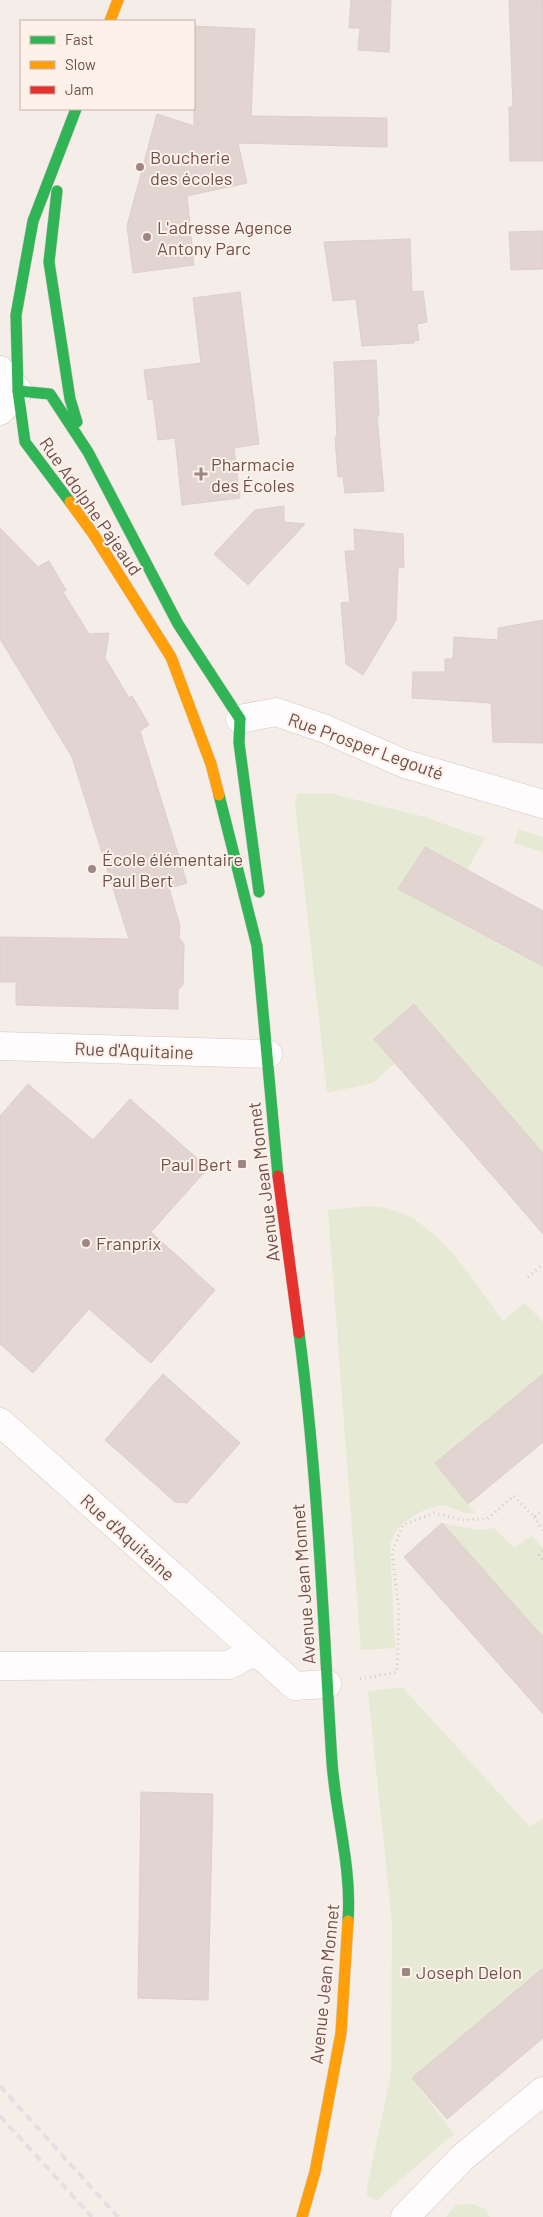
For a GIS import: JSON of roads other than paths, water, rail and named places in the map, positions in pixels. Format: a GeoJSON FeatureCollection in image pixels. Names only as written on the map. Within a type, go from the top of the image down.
{"type":"FeatureCollection","features":[{"type":"Feature","properties":{"kind":"main road"},"geometry":{"type":"LineString","coordinates":[[110,20],[118,0]]}},
{"type":"Feature","properties":{"kind":"main road","name":"Rue Adolphe Pajeaud"},"geometry":{"type":"LineString","coordinates":[[76,110],[46,183],[33,222],[16,315],[9,401],[24,442],[94,535],[171,657],[211,753]]}},
{"type":"Feature","properties":{"kind":"main road","name":"Rue Adolphe Pajeaud"},"geometry":{"type":"LineString","coordinates":[[57,158],[57,188],[49,262],[70,399],[88,452]]}},
{"type":"Feature","properties":{"kind":"main road","name":"Rue Adolphe Pajeaud"},"geometry":{"type":"LineString","coordinates":[[9,401],[50,394],[88,452],[233,726]]}},
{"type":"Feature","properties":{"kind":"main road","name":"Avenue Jean Monnet"},"geometry":{"type":"LineString","coordinates":[[233,726],[239,743],[259,890],[257,946]]}},
{"type":"Feature","properties":{"kind":"main road","name":"Avenue Jean Monnet"},"geometry":{"type":"LineString","coordinates":[[211,753],[257,946],[268,1054],[274,1148],[309,1407],[333,1775],[350,1895],[341,2033],[315,2172],[302,2217]]}},
{"type":"Feature","properties":{"kind":"street"},"geometry":{"type":"LineString","coordinates":[[0,370],[9,401]]}},
{"type":"Feature","properties":{"kind":"street","name":"Rue Prosper Legouté"},"geometry":{"type":"LineString","coordinates":[[233,726],[276,712],[323,728],[405,764],[543,804]]}},
{"type":"Feature","properties":{"kind":"street","name":"Rue d'Aquitaine"},"geometry":{"type":"LineString","coordinates":[[0,1046],[268,1054]]}},
{"type":"Feature","properties":{"kind":"street","name":"Rue d'Aquitaine"},"geometry":{"type":"LineString","coordinates":[[0,1422],[295,1686],[327,1684]]}},
{"type":"Feature","properties":{"kind":"street"},"geometry":{"type":"LineString","coordinates":[[0,1666],[229,1665],[256,1651]]}},
{"type":"Feature","properties":{"kind":"street"},"geometry":{"type":"LineString","coordinates":[[405,2217],[463,2157],[543,2092]]}},
{"type":"Feature","properties":{"kind":"railway"},"geometry":{"type":"LineString","coordinates":[[0,2086],[118,2217]]}},
{"type":"Feature","properties":{"kind":"railway"},"geometry":{"type":"LineString","coordinates":[[0,2116],[92,2217]]}},
{"type":"Feature","properties":{"kind":"place","name":"Boucherie des écoles"},"geometry":{"type":"Point","coordinates":[140,167]}},
{"type":"Feature","properties":{"kind":"place","name":"L'adresse Agence Antony Parc"},"geometry":{"type":"Point","coordinates":[147,237]}},
{"type":"Feature","properties":{"kind":"place","name":"Pharmacie des Écoles"},"geometry":{"type":"Point","coordinates":[201,474]}},
{"type":"Feature","properties":{"kind":"place","name":"École élémentaire Paul Bert"},"geometry":{"type":"Point","coordinates":[92,869]}},
{"type":"Feature","properties":{"kind":"place","name":"Paul Bert"},"geometry":{"type":"Point","coordinates":[242,1164]}},
{"type":"Feature","properties":{"kind":"place","name":"Franprix"},"geometry":{"type":"Point","coordinates":[86,1243]}},
{"type":"Feature","properties":{"kind":"place","name":"Joseph Delon"},"geometry":{"type":"Point","coordinates":[406,1972]}}]}
